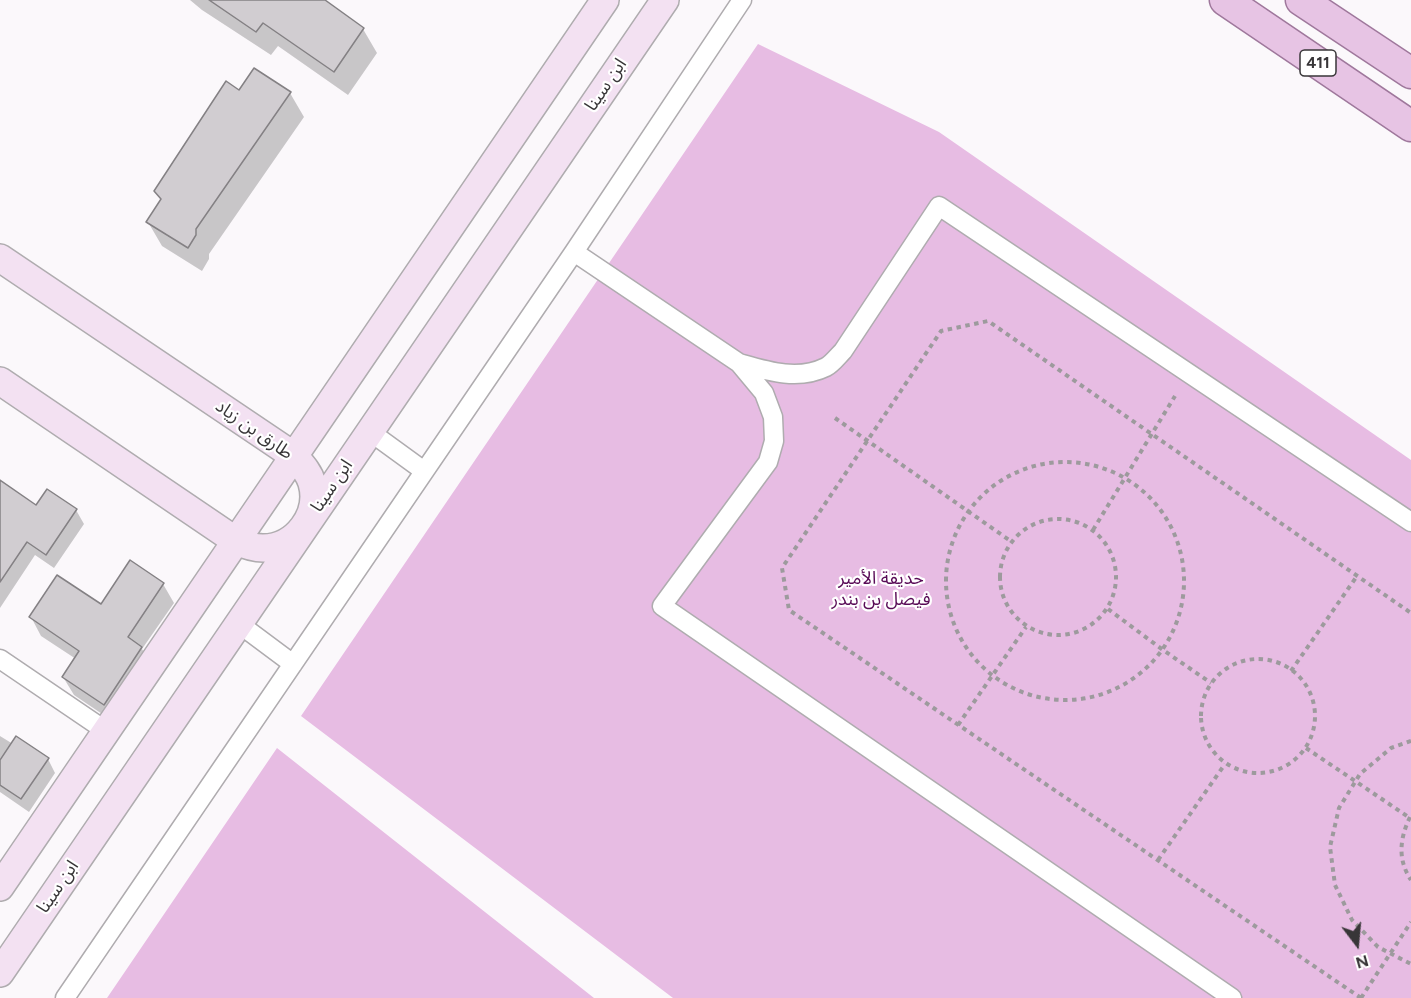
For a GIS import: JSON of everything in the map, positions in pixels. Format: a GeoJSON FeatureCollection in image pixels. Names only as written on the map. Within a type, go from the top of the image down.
{"type":"FeatureCollection","features":[{"type":"Feature","properties":{"kind":"main road","name":"411"},"geometry":{"type":"LineString","coordinates":[[1225,0],[1411,126]]}},
{"type":"Feature","properties":{"kind":"main road","name":"411"},"geometry":{"type":"LineString","coordinates":[[1301,0],[1411,73]]}},
{"type":"Feature","properties":{"kind":"street"},"geometry":{"type":"LineString","coordinates":[[0,887],[605,0]]}},
{"type":"Feature","properties":{"kind":"street","name":"ابن سينا"},"geometry":{"type":"LineString","coordinates":[[0,972],[665,0]]}},
{"type":"Feature","properties":{"kind":"street"},"geometry":{"type":"LineString","coordinates":[[65,998],[574,252],[742,0]]}},
{"type":"Feature","properties":{"kind":"street"},"geometry":{"type":"LineString","coordinates":[[739,363],[779,374],[802,374],[828,367],[843,351],[939,206],[1411,522]]}},
{"type":"Feature","properties":{"kind":"street"},"geometry":{"type":"LineString","coordinates":[[574,252],[739,363],[764,393],[773,417],[774,441],[768,462],[662,606],[1232,998]]}},
{"type":"Feature","properties":{"kind":"street","name":"طارق بن زياد"},"geometry":{"type":"LineString","coordinates":[[0,258],[294,456],[305,468],[312,482],[314,498],[311,514],[303,528]]}},
{"type":"Feature","properties":{"kind":"street"},"geometry":{"type":"LineString","coordinates":[[0,381],[236,541],[264,548],[279,545],[292,538],[303,528]]}},
{"type":"Feature","properties":{"kind":"street"},"geometry":{"type":"LineString","coordinates":[[369,431],[424,471]]}},
{"type":"Feature","properties":{"kind":"street"},"geometry":{"type":"LineString","coordinates":[[238,623],[293,664]]}},
{"type":"Feature","properties":{"kind":"street"},"geometry":{"type":"LineString","coordinates":[[0,659],[106,731]]}},
{"type":"Feature","properties":{"kind":"path"},"geometry":{"type":"LineString","coordinates":[[1411,613],[988,321],[940,331],[782,568],[789,610],[1361,998],[1411,922]]}},
{"type":"Feature","properties":{"kind":"path"},"geometry":{"type":"LineString","coordinates":[[1093,530],[1175,396]]}},
{"type":"Feature","properties":{"kind":"path"},"geometry":{"type":"LineString","coordinates":[[835,418],[1012,542]]}},
{"type":"Feature","properties":{"kind":"path"},"geometry":{"type":"LineString","coordinates":[[1077,462],[1118,473],[1125,478],[1151,497],[1175,531],[1185,572],[1181,613],[1163,650],[1137,677],[1104,695],[1066,701],[1029,696],[995,679],[968,652],[951,619],[946,591],[945,582],[951,544],[968,511],[998,482],[1036,465],[1077,462]]}},
{"type":"Feature","properties":{"kind":"path"},"geometry":{"type":"LineString","coordinates":[[1059,519],[1077,522],[1093,530],[1106,543],[1116,566],[1115,593],[1108,609],[1096,622],[1080,632],[1062,636],[1043,634],[1026,627],[1012,614],[1003,597],[1001,587],[1003,558],[1012,542],[1025,529],[1041,521],[1059,519]]}},
{"type":"Feature","properties":{"kind":"path"},"geometry":{"type":"LineString","coordinates":[[1291,671],[1358,576]]}},
{"type":"Feature","properties":{"kind":"path"},"geometry":{"type":"LineString","coordinates":[[1108,609],[1211,683]]}},
{"type":"Feature","properties":{"kind":"path"},"geometry":{"type":"LineString","coordinates":[[958,725],[1026,627]]}},
{"type":"Feature","properties":{"kind":"path"},"geometry":{"type":"LineString","coordinates":[[1263,659],[1282,664],[1291,671],[1298,675],[1310,691],[1315,710],[1314,730],[1306,748],[1293,761],[1278,770],[1259,774],[1241,771],[1225,764],[1212,751],[1203,735],[1200,717],[1203,699],[1211,683],[1225,669],[1243,661],[1263,659]]}},
{"type":"Feature","properties":{"kind":"path"},"geometry":{"type":"LineString","coordinates":[[1411,741],[1391,748],[1360,774],[1339,808],[1330,847],[1335,885],[1352,920],[1378,947],[1411,964]]}},
{"type":"Feature","properties":{"kind":"path"},"geometry":{"type":"LineString","coordinates":[[1306,748],[1411,817],[1403,835],[1401,855],[1406,873],[1411,880]]}},
{"type":"Feature","properties":{"kind":"path"},"geometry":{"type":"LineString","coordinates":[[1158,860],[1225,764]]}},
{"type":"Feature","properties":{"kind":"green space","name":"حديقة الأمير فيصل بن بندر"},"geometry":{"type":"Polygon","coordinates":[[[758,44],[939,132],[1411,460],[1411,998],[673,998],[301,716],[758,44]]]}},
{"type":"Feature","properties":{"kind":"green space"},"geometry":{"type":"Polygon","coordinates":[[[277,748],[594,998],[107,998],[277,748]]]}},
{"type":"Feature","properties":{"kind":"building"},"geometry":{"type":"Polygon","coordinates":[[[209,0],[325,0],[364,28],[334,72],[263,23],[256,32],[209,0]]]}},
{"type":"Feature","properties":{"kind":"building"},"geometry":{"type":"Polygon","coordinates":[[[254,68],[291,92],[196,229],[196,235],[188,248],[146,222],[161,199],[154,191],[226,81],[239,90],[254,68]]]}},
{"type":"Feature","properties":{"kind":"building"},"geometry":{"type":"Polygon","coordinates":[[[0,480],[36,505],[47,489],[77,509],[46,555],[27,542],[0,582],[0,480]]]}},
{"type":"Feature","properties":{"kind":"building"},"geometry":{"type":"Polygon","coordinates":[[[130,560],[164,583],[128,637],[142,647],[104,705],[62,677],[79,651],[29,617],[57,575],[101,604],[130,560]]]}},
{"type":"Feature","properties":{"kind":"building"},"geometry":{"type":"Polygon","coordinates":[[[16,736],[49,758],[21,799],[0,785],[0,760],[16,736]]]}}]}
